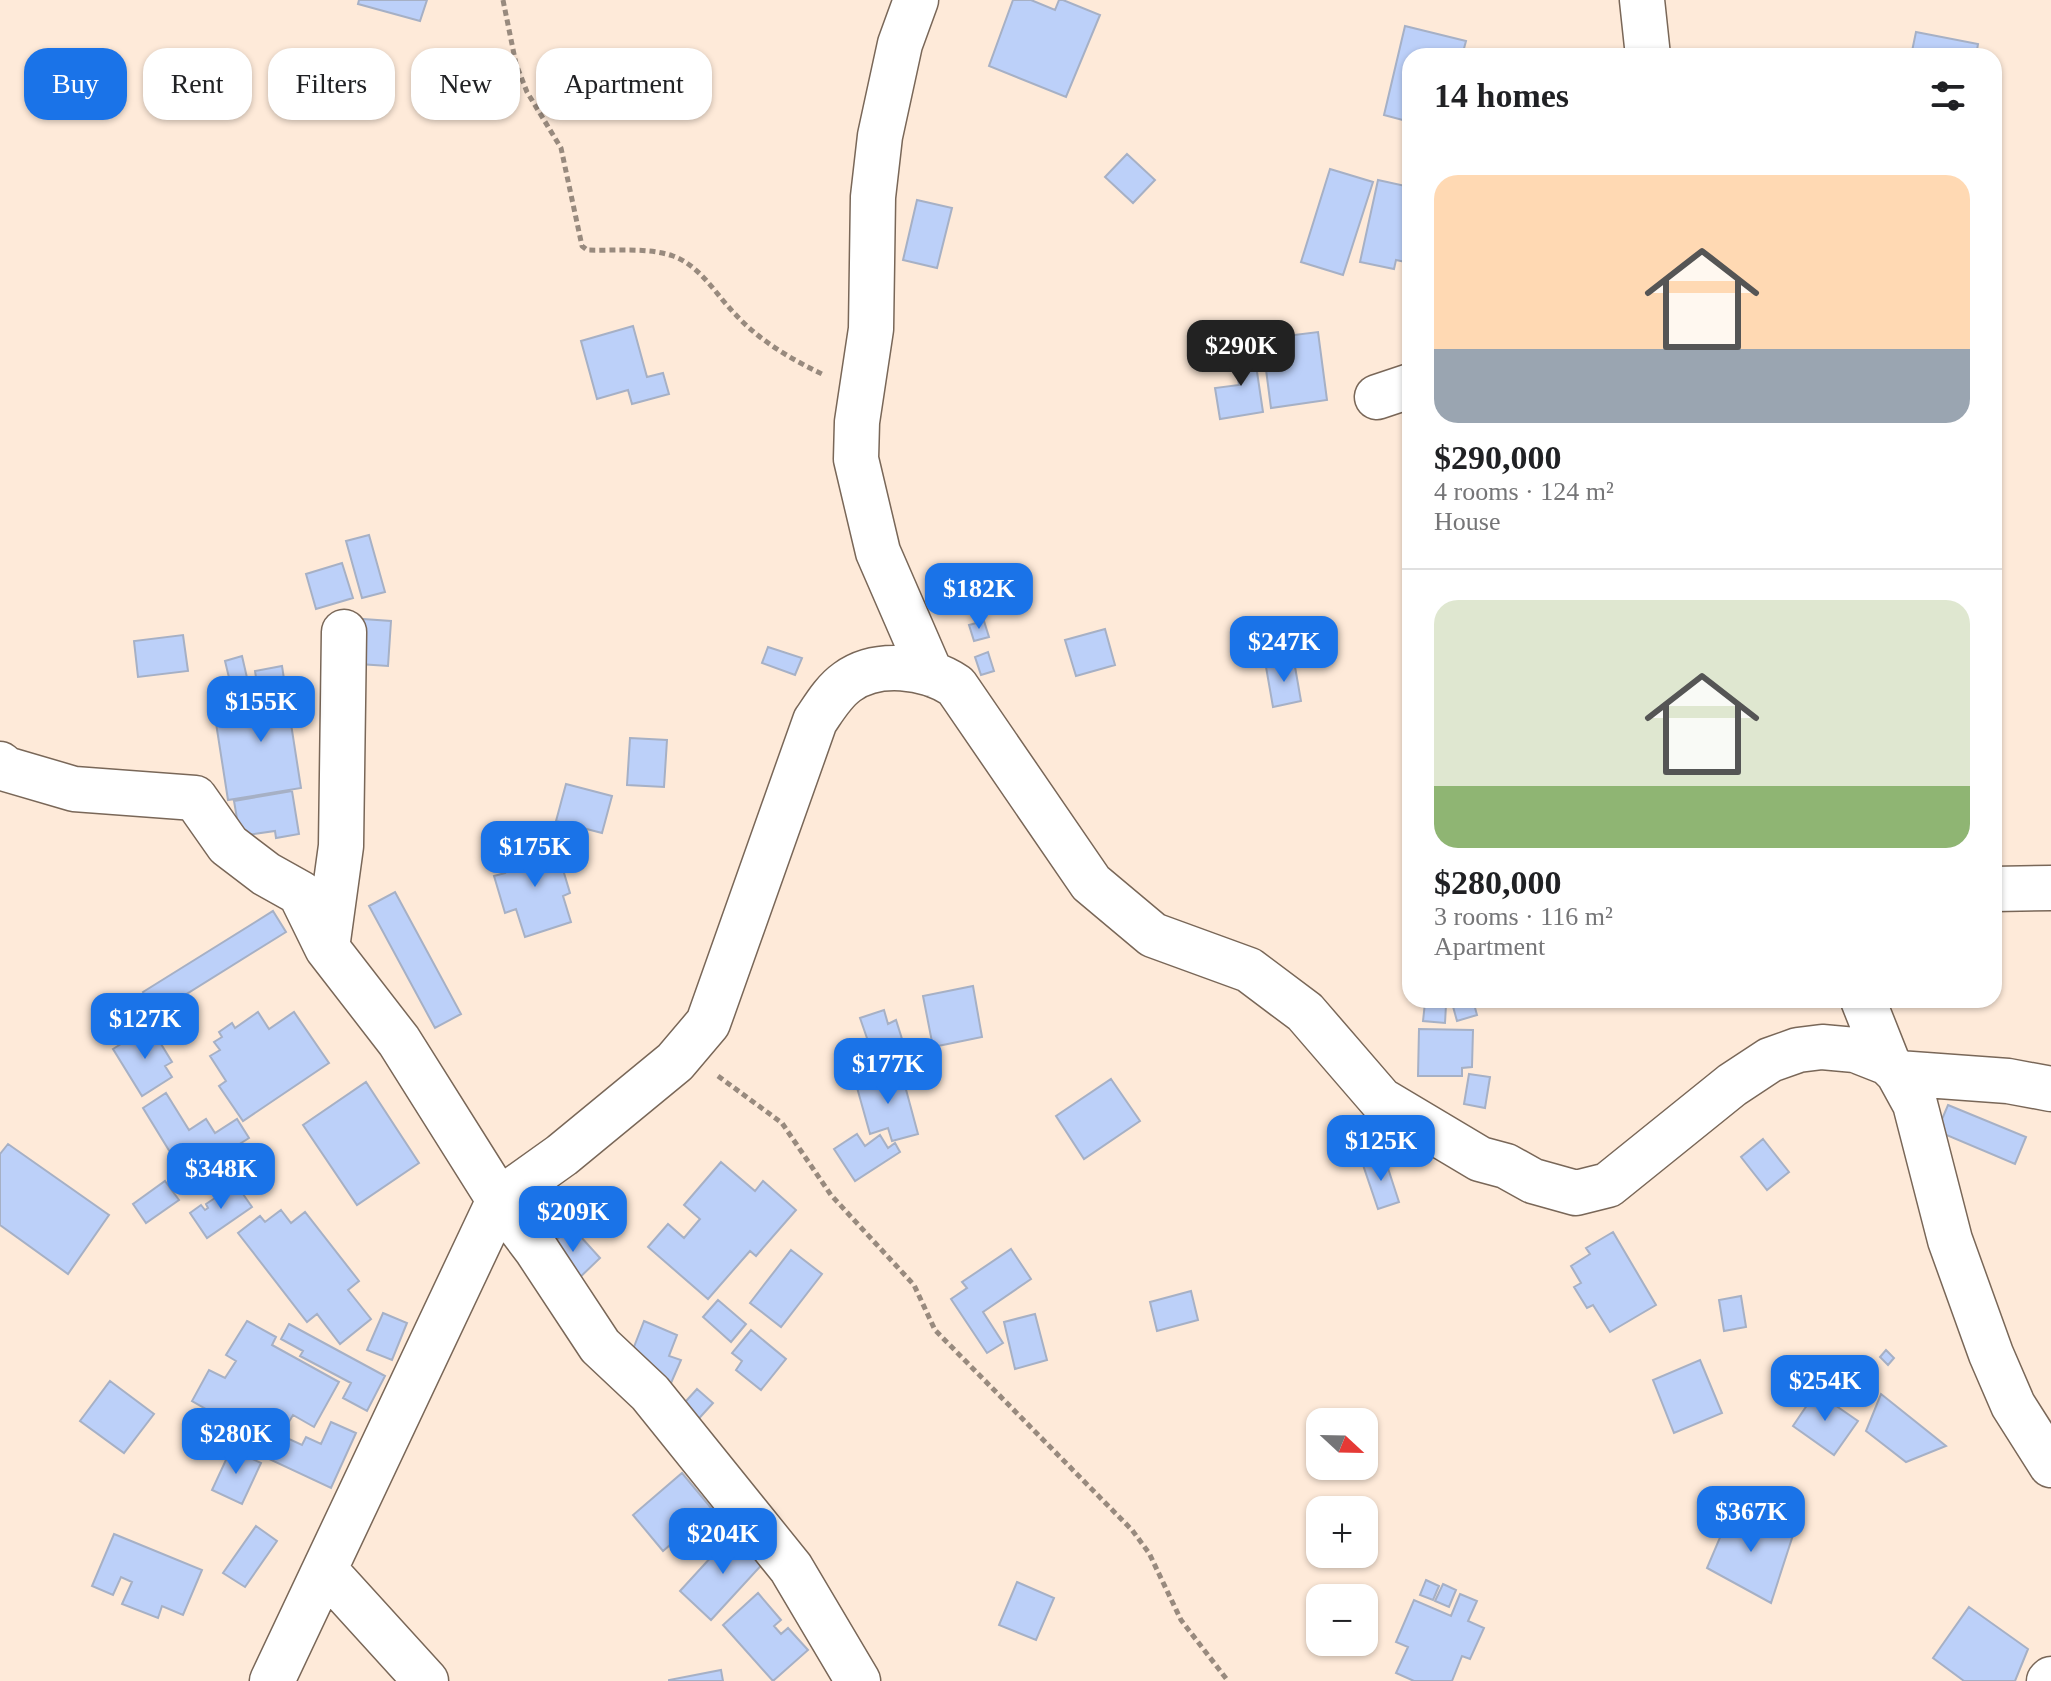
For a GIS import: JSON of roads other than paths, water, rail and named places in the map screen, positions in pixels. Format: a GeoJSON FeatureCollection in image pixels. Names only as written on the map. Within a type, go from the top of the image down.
{"type":"FeatureCollection","features":[{"type":"Feature","properties":{"kind":"street"},"geometry":{"type":"LineString","coordinates":[[916,0],[900,44],[880,136],[873,197],[871,329],[861,393],[856,459],[878,552],[931,674]]}},
{"type":"Feature","properties":{"kind":"street"},"geometry":{"type":"LineString","coordinates":[[1642,0],[1647,48]]}},
{"type":"Feature","properties":{"kind":"street"},"geometry":{"type":"LineString","coordinates":[[327,948],[341,846],[344,632]]}},
{"type":"Feature","properties":{"kind":"street"},"geometry":{"type":"LineString","coordinates":[[272,1681],[499,1200],[562,1155],[675,1062],[708,1023],[815,721],[844,684],[867,672],[899,668],[931,674],[956,686],[1091,883],[1114,905],[1153,935],[1249,970],[1305,1012],[1381,1100],[1480,1159],[1506,1166],[1533,1181],[1576,1193],[1608,1185],[1732,1085],[1770,1060],[1798,1050],[1822,1047],[1855,1050],[1893,1068],[2051,1089]]}},
{"type":"Feature","properties":{"kind":"street"},"geometry":{"type":"LineString","coordinates":[[0,764],[6,769],[74,789],[195,798],[228,845],[266,874],[300,893],[327,948],[399,1041],[499,1200],[536,1249],[600,1346],[650,1393],[791,1568],[858,1681]]}},
{"type":"Feature","properties":{"kind":"street"},"geometry":{"type":"LineString","coordinates":[[2002,889],[2051,888]]}},
{"type":"Feature","properties":{"kind":"street"},"geometry":{"type":"LineString","coordinates":[[1867,1008],[1893,1068],[1915,1104],[1950,1240],[1991,1354],[2013,1405],[2051,1465]]}},
{"type":"Feature","properties":{"kind":"street"},"geometry":{"type":"LineString","coordinates":[[325,1570],[426,1681]]}}]}
